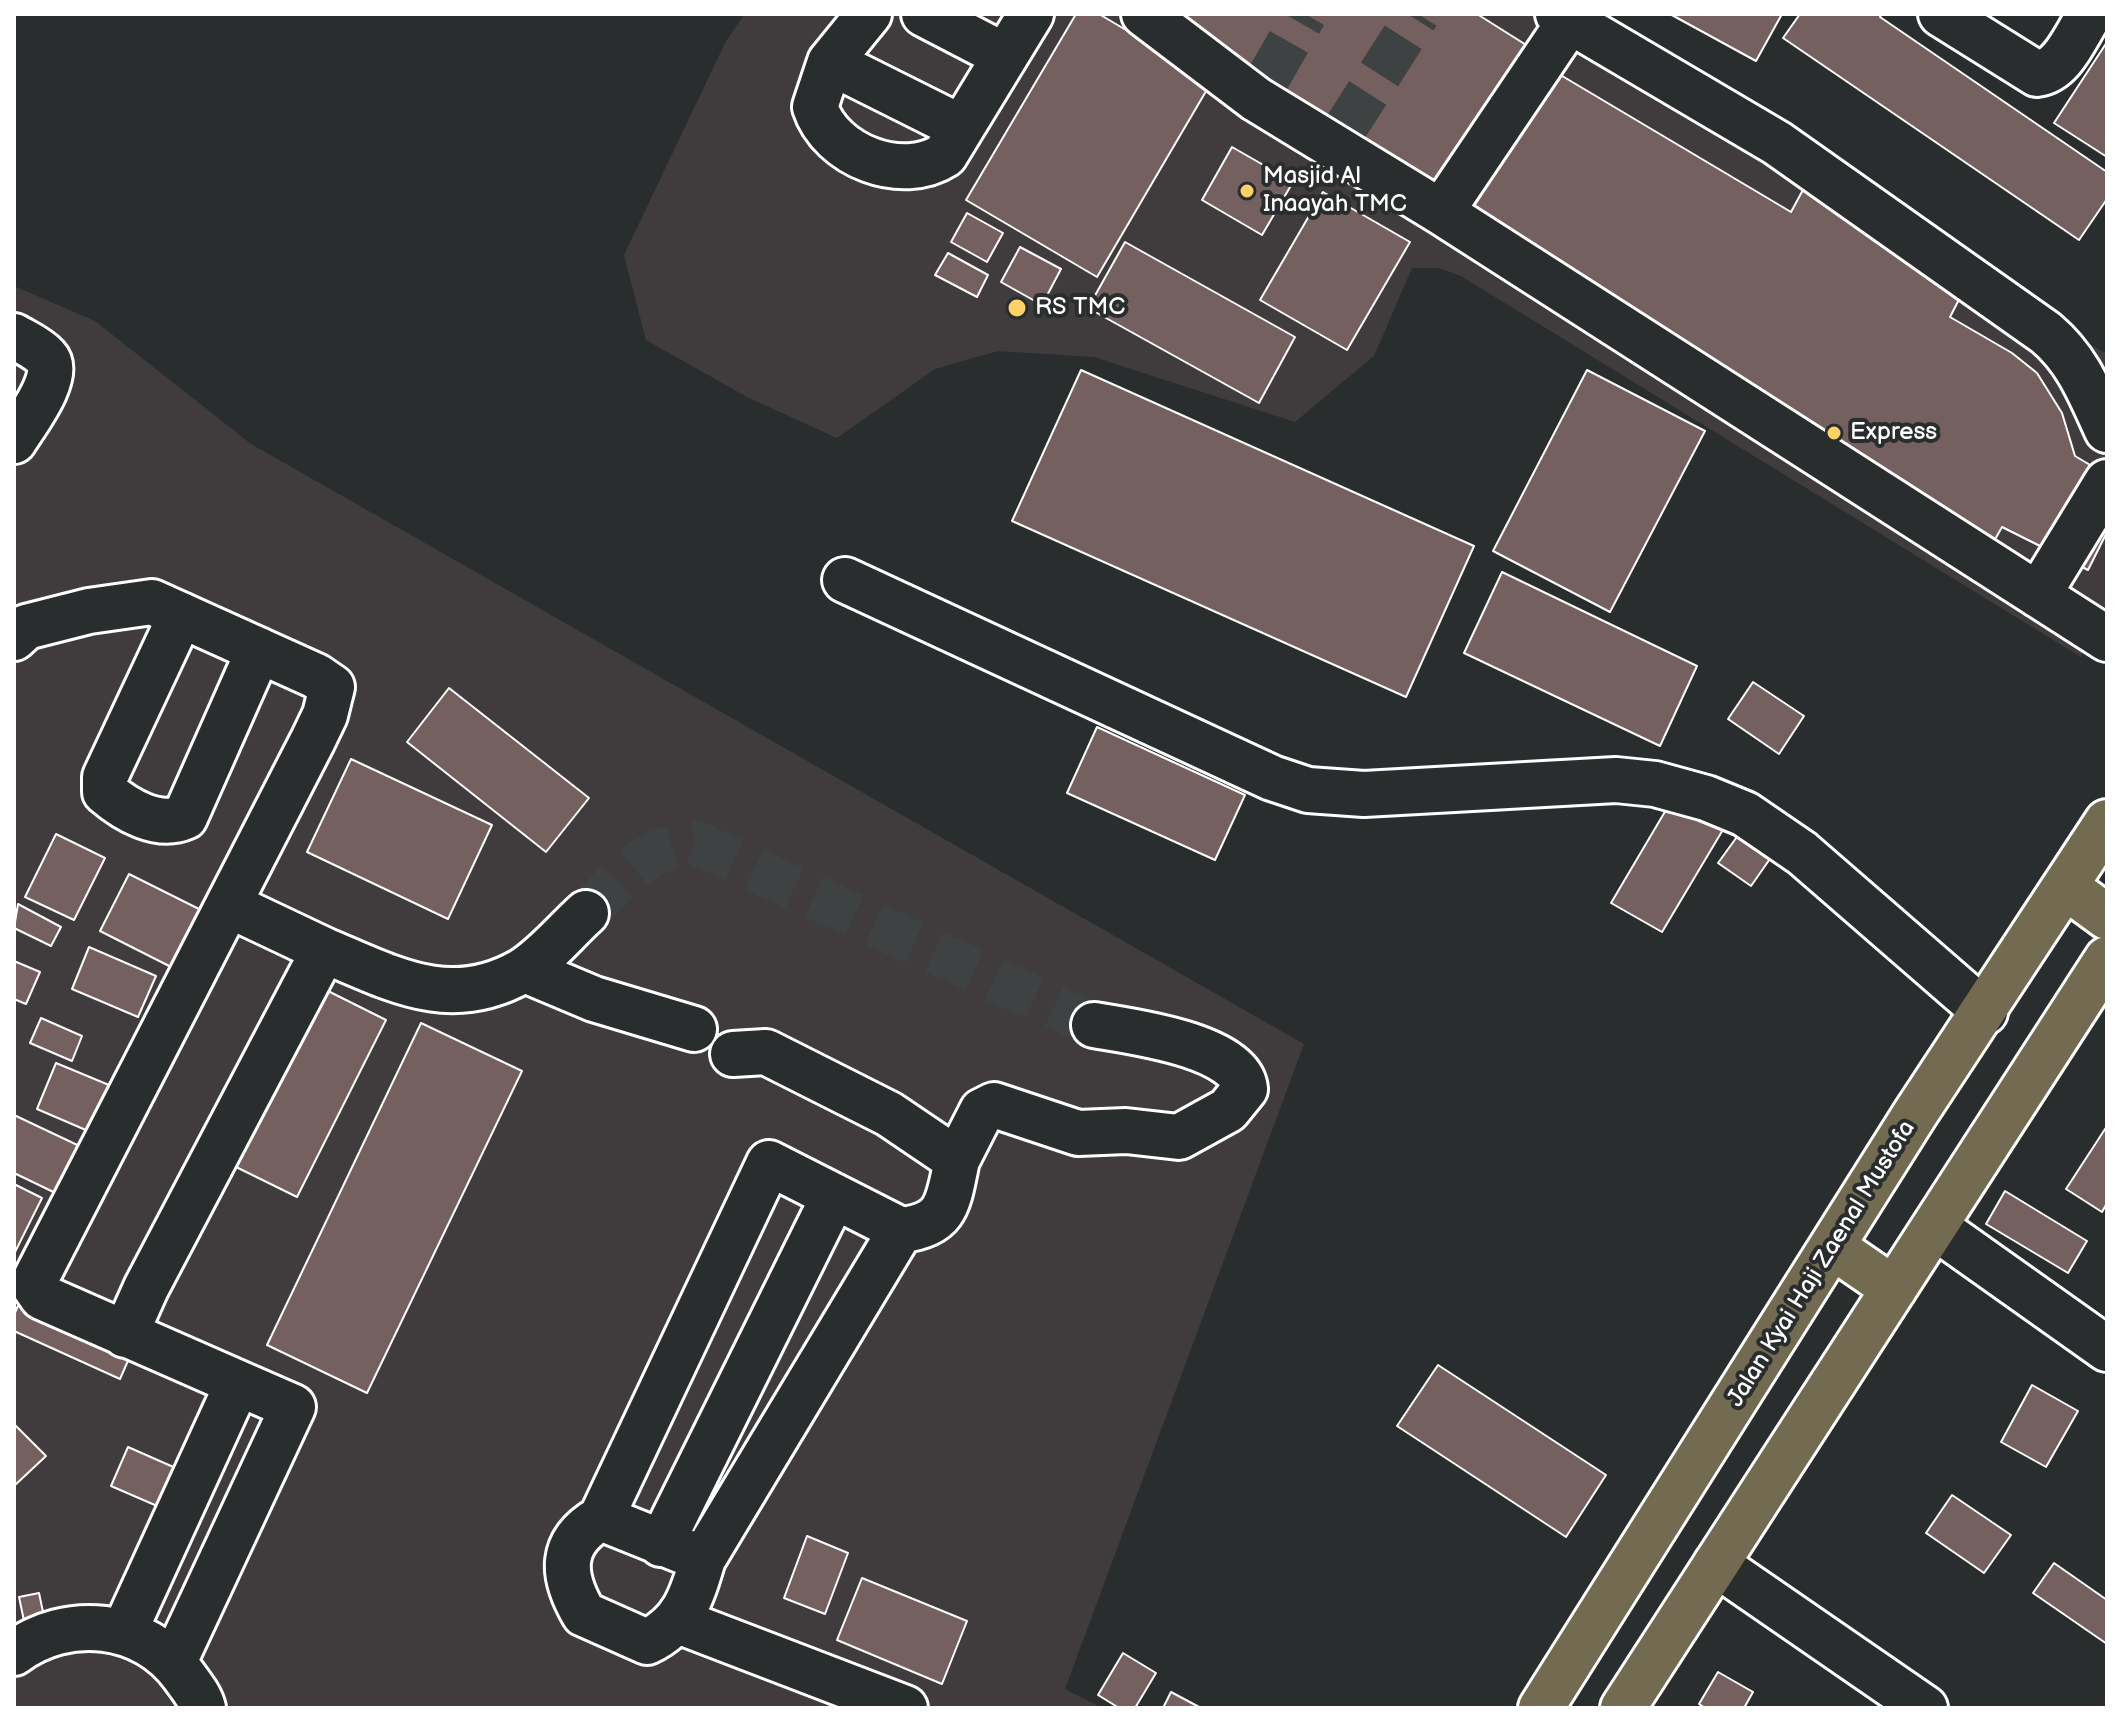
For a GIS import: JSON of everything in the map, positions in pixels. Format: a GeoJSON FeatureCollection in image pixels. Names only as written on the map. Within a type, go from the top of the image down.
{"type":"FeatureCollection","features":[{"type":"Feature","properties":{"kind":"main road","name":"Jalan Kyai Haji Zaenal Mustofa"},"geometry":{"type":"LineString","coordinates":[[1541,1708],[1915,1114],[1985,1012],[2107,822]]}},
{"type":"Feature","properties":{"kind":"main road"},"geometry":{"type":"LineString","coordinates":[[2066,887],[2107,917]]}},
{"type":"Feature","properties":{"kind":"main road"},"geometry":{"type":"LineString","coordinates":[[1623,1708],[2107,959]]}},
{"type":"Feature","properties":{"kind":"main road"},"geometry":{"type":"LineString","coordinates":[[1833,1247],[1894,1289]]}},
{"type":"Feature","properties":{"kind":"street"},"geometry":{"type":"LineString","coordinates":[[869,14],[830,62],[817,94],[819,118],[830,134],[862,157],[884,165],[930,165],[945,155],[1031,14]]}},
{"type":"Feature","properties":{"kind":"street"},"geometry":{"type":"LineString","coordinates":[[924,14],[1005,56]]}},
{"type":"Feature","properties":{"kind":"street"},"geometry":{"type":"LineString","coordinates":[[1941,14],[2037,74],[2049,73],[2090,14]]}},
{"type":"Feature","properties":{"kind":"street"},"geometry":{"type":"LineString","coordinates":[[1441,212],[1563,18],[1777,143],[2035,325],[2073,361],[2107,430]]}},
{"type":"Feature","properties":{"kind":"street"},"geometry":{"type":"LineString","coordinates":[[1159,19],[1441,212],[2107,639]]}},
{"type":"Feature","properties":{"kind":"street"},"geometry":{"type":"LineString","coordinates":[[830,62],[960,127]]}},
{"type":"Feature","properties":{"kind":"street"},"geometry":{"type":"LineString","coordinates":[[14,336],[47,357],[52,371],[14,441]]}},
{"type":"Feature","properties":{"kind":"street"},"geometry":{"type":"LineString","coordinates":[[2038,595],[2107,482]]}},
{"type":"Feature","properties":{"kind":"street"},"geometry":{"type":"LineString","coordinates":[[845,580],[1272,778],[1308,790],[1364,794],[1616,780],[1655,784],[1706,798],[1745,814],[1802,853],[1985,1012]]}},
{"type":"Feature","properties":{"kind":"street"},"geometry":{"type":"LineString","coordinates":[[14,638],[26,627],[89,611],[152,602],[327,681],[332,687],[331,697],[229,905],[24,1287],[125,1335],[293,1407],[174,1662]]}},
{"type":"Feature","properties":{"kind":"street"},"geometry":{"type":"LineString","coordinates":[[181,615],[105,777],[105,792],[117,803],[153,819],[171,823],[185,817],[259,650]]}},
{"type":"Feature","properties":{"kind":"street"},"geometry":{"type":"LineString","coordinates":[[229,905],[324,950],[428,991],[463,992],[525,970],[586,913]]}},
{"type":"Feature","properties":{"kind":"street"},"geometry":{"type":"LineString","coordinates":[[125,1335],[146,1288],[324,950]]}},
{"type":"Feature","properties":{"kind":"street"},"geometry":{"type":"LineString","coordinates":[[525,970],[594,999],[694,1029]]}},
{"type":"Feature","properties":{"kind":"street"},"geometry":{"type":"LineString","coordinates":[[901,1230],[703,1559],[689,1604],[678,1621],[647,1642],[584,1614],[570,1579],[569,1555],[573,1540],[583,1529],[601,1518],[769,1163],[901,1230],[923,1227],[948,1205],[957,1160],[982,1111],[994,1105],[1078,1133],[1126,1131],[1179,1137],[1228,1110],[1245,1089],[1244,1079],[1234,1068],[1179,1040],[1094,1025]]}},
{"type":"Feature","properties":{"kind":"street"},"geometry":{"type":"LineString","coordinates":[[733,1054],[766,1052],[889,1114],[957,1160]]}},
{"type":"Feature","properties":{"kind":"street"},"geometry":{"type":"LineString","coordinates":[[661,1544],[834,1196]]}},
{"type":"Feature","properties":{"kind":"street"},"geometry":{"type":"LineString","coordinates":[[1935,1227],[2107,1349]]}},
{"type":"Feature","properties":{"kind":"street"},"geometry":{"type":"LineString","coordinates":[[124,1632],[238,1383]]}},
{"type":"Feature","properties":{"kind":"street"},"geometry":{"type":"LineString","coordinates":[[601,1518],[703,1559]]}},
{"type":"Feature","properties":{"kind":"street"},"geometry":{"type":"LineString","coordinates":[[1716,1564],[1925,1708]]}},
{"type":"Feature","properties":{"kind":"street"},"geometry":{"type":"LineString","coordinates":[[678,1621],[905,1708]]}},
{"type":"Feature","properties":{"kind":"street"},"geometry":{"type":"LineString","coordinates":[[14,1653],[48,1634],[73,1628],[99,1627],[124,1632],[151,1644],[174,1662],[203,1708]]}},
{"type":"Feature","properties":{"kind":"shaded area","name":"RS TMC"},"geometry":{"type":"Polygon","coordinates":[[[745,14],[1548,14],[1733,146],[2107,354],[2107,605],[2081,657],[1461,276],[1439,268],[1412,268],[1374,356],[1295,422],[1094,357],[998,351],[935,369],[837,438],[747,397],[646,340],[624,255],[726,41],[745,14]]]}},
{"type":"Feature","properties":{"kind":"shaded area"},"geometry":{"type":"Polygon","coordinates":[[[14,286],[95,321],[251,444],[1304,1044],[1065,1689],[1102,1708],[14,1708],[14,286]]]}},
{"type":"Feature","properties":{"kind":"building"},"geometry":{"type":"Polygon","coordinates":[[[1076,14],[1099,14],[1212,81],[1097,277],[966,200],[1076,14]]]}},
{"type":"Feature","properties":{"kind":"building"},"geometry":{"type":"Polygon","coordinates":[[[1181,14],[1477,14],[1531,48],[1442,189],[1176,22],[1181,14]]]}},
{"type":"Feature","properties":{"kind":"building"},"geometry":{"type":"Polygon","coordinates":[[[1670,14],[1782,14],[1756,61],[1670,14]]]}},
{"type":"Feature","properties":{"kind":"building"},"geometry":{"type":"Polygon","coordinates":[[[1800,14],[1882,14],[1880,17],[2107,172],[2107,199],[2079,240],[1783,38],[1800,14]]]}},
{"type":"Feature","properties":{"kind":"building"},"geometry":{"type":"Polygon","coordinates":[[[2107,42],[2107,157],[2054,123],[2107,42]]]}},
{"type":"Feature","properties":{"kind":"building"},"geometry":{"type":"Polygon","coordinates":[[[1547,67],[1791,212],[1804,188],[1966,286],[1950,317],[2012,353],[2037,373],[2062,413],[2075,456],[2107,475],[2107,532],[2088,570],[2002,527],[1993,543],[1449,207],[1547,67]]]}},
{"type":"Feature","properties":{"kind":"building","name":"Masjid Al Inaayah TMC"},"geometry":{"type":"Polygon","coordinates":[[[1232,147],[1293,182],[1262,235],[1202,200],[1232,147]]]}},
{"type":"Feature","properties":{"kind":"building"},"geometry":{"type":"Polygon","coordinates":[[[1323,192],[1410,242],[1347,350],[1260,300],[1323,192]]]}},
{"type":"Feature","properties":{"kind":"building"},"geometry":{"type":"Polygon","coordinates":[[[967,213],[1003,233],[987,262],[951,242],[967,213]]]}},
{"type":"Feature","properties":{"kind":"building"},"geometry":{"type":"Polygon","coordinates":[[[1125,242],[1295,337],[1259,403],[1088,308],[1125,242]]]}},
{"type":"Feature","properties":{"kind":"building"},"geometry":{"type":"Polygon","coordinates":[[[1020,247],[1061,269],[1042,305],[1001,282],[1020,247]]]}},
{"type":"Feature","properties":{"kind":"building"},"geometry":{"type":"Polygon","coordinates":[[[948,253],[988,275],[977,297],[935,275],[948,253]]]}},
{"type":"Feature","properties":{"kind":"building"},"geometry":{"type":"Polygon","coordinates":[[[1081,370],[1474,546],[1406,697],[1012,521],[1081,370]]]}},
{"type":"Feature","properties":{"kind":"building"},"geometry":{"type":"Polygon","coordinates":[[[1587,370],[1705,431],[1610,612],[1493,551],[1587,370]]]}},
{"type":"Feature","properties":{"kind":"building"},"geometry":{"type":"Polygon","coordinates":[[[1502,572],[1697,666],[1660,746],[1464,653],[1502,572]]]}},
{"type":"Feature","properties":{"kind":"building"},"geometry":{"type":"Polygon","coordinates":[[[1753,682],[1804,716],[1779,754],[1728,719],[1753,682]]]}},
{"type":"Feature","properties":{"kind":"building"},"geometry":{"type":"Polygon","coordinates":[[[449,688],[589,798],[546,852],[407,742],[449,688]]]}},
{"type":"Feature","properties":{"kind":"building"},"geometry":{"type":"Polygon","coordinates":[[[1097,727],[1245,795],[1215,860],[1067,793],[1097,727]]]}},
{"type":"Feature","properties":{"kind":"building"},"geometry":{"type":"Polygon","coordinates":[[[351,759],[492,825],[448,919],[307,852],[351,759]]]}},
{"type":"Feature","properties":{"kind":"building"},"geometry":{"type":"Polygon","coordinates":[[[1676,793],[1727,823],[1662,932],[1611,903],[1676,793]]]}},
{"type":"Feature","properties":{"kind":"building"},"geometry":{"type":"Polygon","coordinates":[[[1747,823],[1779,846],[1751,886],[1718,863],[1747,823]]]}},
{"type":"Feature","properties":{"kind":"building"},"geometry":{"type":"Polygon","coordinates":[[[56,834],[105,858],[74,920],[25,897],[56,834]]]}},
{"type":"Feature","properties":{"kind":"building"},"geometry":{"type":"Polygon","coordinates":[[[129,874],[213,916],[183,973],[100,931],[129,874]]]}},
{"type":"Feature","properties":{"kind":"building"},"geometry":{"type":"Polygon","coordinates":[[[18,904],[61,927],[51,946],[14,928],[18,904]]]}},
{"type":"Feature","properties":{"kind":"building"},"geometry":{"type":"Polygon","coordinates":[[[89,947],[156,976],[138,1017],[72,989],[89,947]]]}},
{"type":"Feature","properties":{"kind":"building"},"geometry":{"type":"Polygon","coordinates":[[[14,961],[40,972],[26,1004],[14,999],[14,961]]]}},
{"type":"Feature","properties":{"kind":"building"},"geometry":{"type":"Polygon","coordinates":[[[320,987],[386,1020],[297,1197],[230,1164],[320,987]]]}},
{"type":"Feature","properties":{"kind":"building"},"geometry":{"type":"Polygon","coordinates":[[[41,1018],[82,1036],[72,1061],[30,1043],[41,1018]]]}},
{"type":"Feature","properties":{"kind":"building"},"geometry":{"type":"Polygon","coordinates":[[[421,1023],[522,1071],[367,1393],[267,1345],[421,1023]]]}},
{"type":"Feature","properties":{"kind":"building"},"geometry":{"type":"Polygon","coordinates":[[[56,1063],[121,1090],[102,1137],[37,1109],[56,1063]]]}},
{"type":"Feature","properties":{"kind":"building"},"geometry":{"type":"Polygon","coordinates":[[[14,1115],[90,1151],[68,1199],[14,1173],[14,1115]]]}},
{"type":"Feature","properties":{"kind":"building"},"geometry":{"type":"Polygon","coordinates":[[[2107,1126],[2107,1203],[2102,1212],[2066,1189],[2107,1126]]]}},
{"type":"Feature","properties":{"kind":"building"},"geometry":{"type":"Polygon","coordinates":[[[14,1184],[42,1198],[14,1254],[14,1184]]]}},
{"type":"Feature","properties":{"kind":"building"},"geometry":{"type":"Polygon","coordinates":[[[2005,1191],[2087,1241],[2068,1273],[1986,1224],[2005,1191]]]}},
{"type":"Feature","properties":{"kind":"building"},"geometry":{"type":"Polygon","coordinates":[[[22,1296],[134,1347],[120,1379],[14,1331],[14,1315],[22,1296]]]}},
{"type":"Feature","properties":{"kind":"building"},"geometry":{"type":"Polygon","coordinates":[[[1438,1365],[1606,1475],[1566,1537],[1397,1426],[1438,1365]]]}},
{"type":"Feature","properties":{"kind":"building"},"geometry":{"type":"Polygon","coordinates":[[[2032,1385],[2078,1411],[2046,1467],[2001,1442],[2032,1385]]]}},
{"type":"Feature","properties":{"kind":"building"},"geometry":{"type":"Polygon","coordinates":[[[14,1424],[46,1456],[14,1486],[14,1424]]]}},
{"type":"Feature","properties":{"kind":"building"},"geometry":{"type":"Polygon","coordinates":[[[128,1447],[187,1473],[171,1512],[111,1486],[128,1447]]]}},
{"type":"Feature","properties":{"kind":"building"},"geometry":{"type":"Polygon","coordinates":[[[1952,1495],[2011,1535],[1984,1573],[1926,1533],[1952,1495]]]}},
{"type":"Feature","properties":{"kind":"building"},"geometry":{"type":"Polygon","coordinates":[[[807,1536],[848,1553],[825,1614],[784,1598],[807,1536]]]}},
{"type":"Feature","properties":{"kind":"building"},"geometry":{"type":"Polygon","coordinates":[[[2054,1563],[2107,1600],[2107,1644],[2033,1593],[2054,1563]]]}},
{"type":"Feature","properties":{"kind":"building"},"geometry":{"type":"Polygon","coordinates":[[[862,1578],[967,1621],[942,1684],[837,1640],[862,1578]]]}},
{"type":"Feature","properties":{"kind":"building"},"geometry":{"type":"Polygon","coordinates":[[[39,1593],[47,1631],[27,1635],[19,1597],[39,1593]]]}},
{"type":"Feature","properties":{"kind":"building"},"geometry":{"type":"Polygon","coordinates":[[[1123,1653],[1156,1673],[1135,1708],[1119,1708],[1098,1695],[1123,1653]]]}},
{"type":"Feature","properties":{"kind":"building"},"geometry":{"type":"Polygon","coordinates":[[[1718,1672],[1753,1692],[1744,1708],[1705,1708],[1699,1704],[1718,1672]]]}},
{"type":"Feature","properties":{"kind":"building"},"geometry":{"type":"Polygon","coordinates":[[[1171,1692],[1201,1708],[1163,1708],[1171,1692]]]}},
{"type":"Feature","properties":{"kind":"tunnel"},"geometry":{"type":"LineString","coordinates":[[1267,80],[1305,14]]}},
{"type":"Feature","properties":{"kind":"tunnel"},"geometry":{"type":"LineString","coordinates":[[1344,130],[1418,14]]}},
{"type":"Feature","properties":{"kind":"tunnel"},"geometry":{"type":"LineString","coordinates":[[586,913],[623,876],[647,858],[677,846],[696,843],[1094,1025]]}},
{"type":"Feature","properties":{"kind":"place","name":"Masjid Al Inaayah TMC"},"geometry":{"type":"Point","coordinates":[1247,191]}},
{"type":"Feature","properties":{"kind":"place","name":"RS TMC"},"geometry":{"type":"Point","coordinates":[1017,308]}},
{"type":"Feature","properties":{"kind":"place","name":"Express"},"geometry":{"type":"Point","coordinates":[1834,433]}}]}
